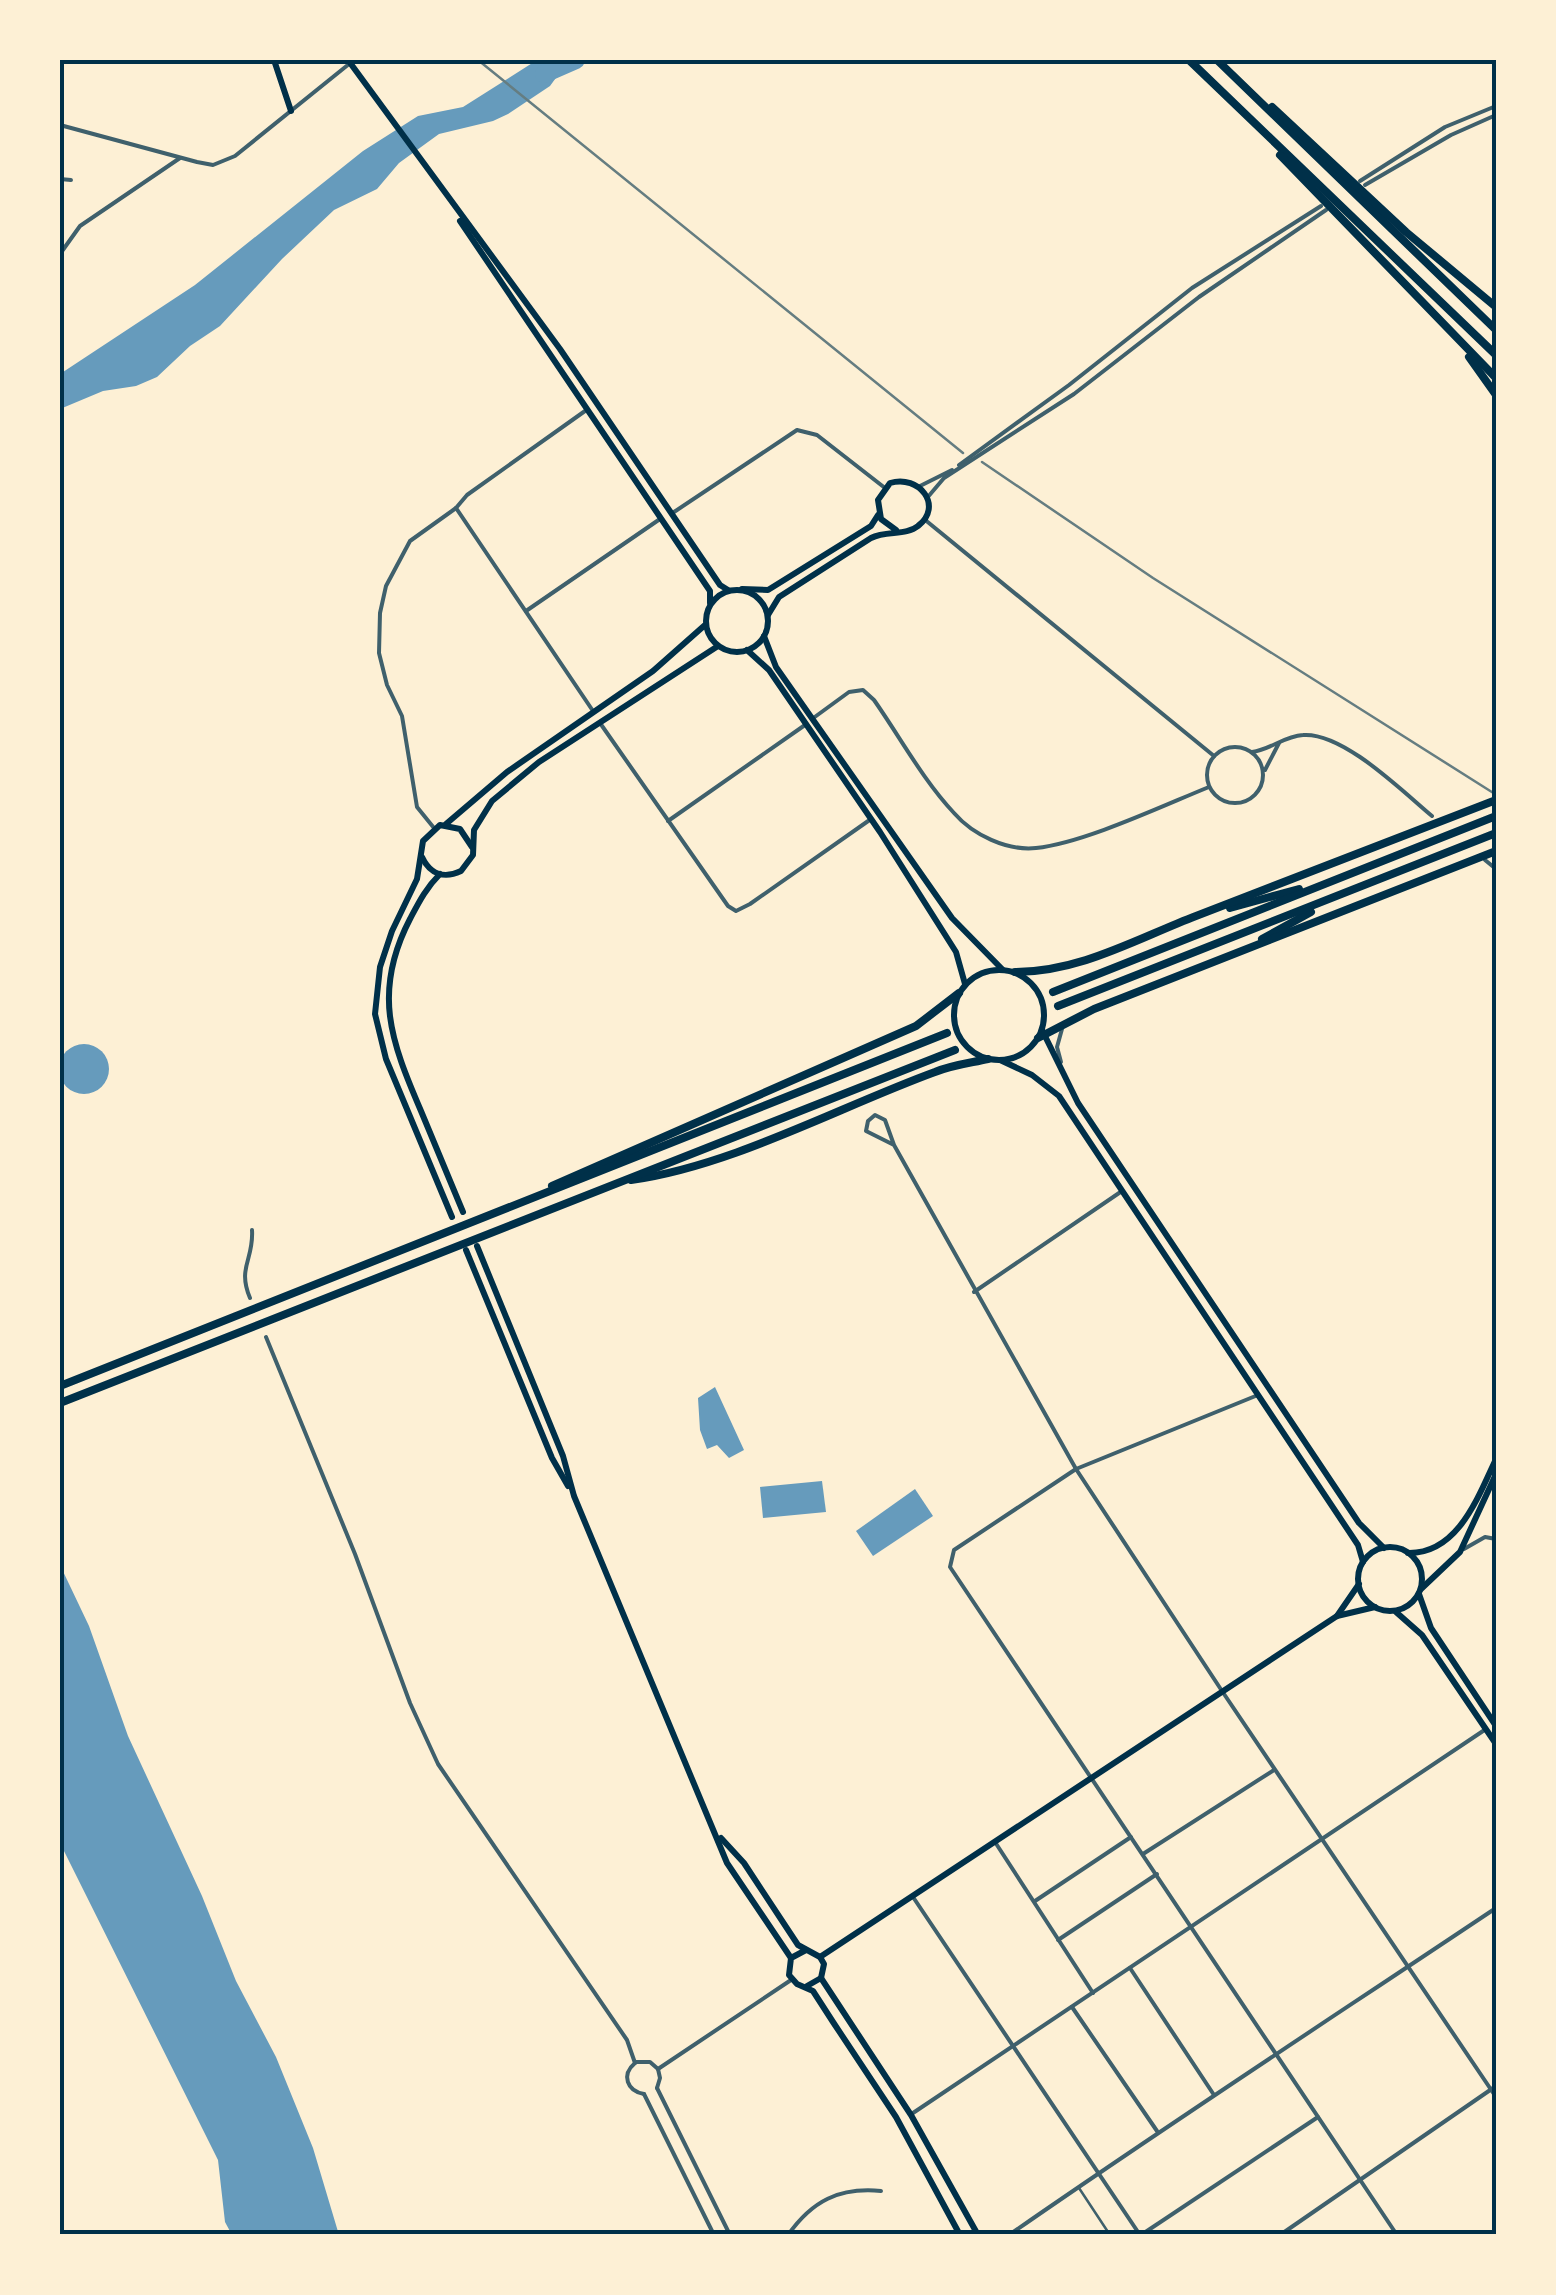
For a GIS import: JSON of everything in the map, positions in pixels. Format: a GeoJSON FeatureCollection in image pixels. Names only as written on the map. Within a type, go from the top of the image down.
{"type":"FeatureCollection","features":[{"type":"Feature","properties":{"kind":"highway"},"geometry":{"type":"LineString","coordinates":[[1189,60],[1360,231],[1496,355]]}},
{"type":"Feature","properties":{"kind":"highway"},"geometry":{"type":"LineString","coordinates":[[1218,60],[1379,212],[1496,330]]}},
{"type":"Feature","properties":{"kind":"highway"},"geometry":{"type":"LineString","coordinates":[[1379,212],[1496,308]]}},
{"type":"Feature","properties":{"kind":"highway"},"geometry":{"type":"LineString","coordinates":[[1360,231],[1496,378]]}},
{"type":"Feature","properties":{"kind":"highway"},"geometry":{"type":"LineString","coordinates":[[1454,337],[1496,395]]}},
{"type":"Feature","properties":{"kind":"highway"},"geometry":{"type":"LineString","coordinates":[[1015,972],[1044,972],[1083,963],[1496,800]]}},
{"type":"Feature","properties":{"kind":"highway"},"geometry":{"type":"LineString","coordinates":[[1053,992],[1496,816]]}},
{"type":"Feature","properties":{"kind":"highway"},"geometry":{"type":"LineString","coordinates":[[1058,1006],[1496,833]]}},
{"type":"Feature","properties":{"kind":"highway"},"geometry":{"type":"LineString","coordinates":[[1041,1034],[1496,851]]}},
{"type":"Feature","properties":{"kind":"highway"},"geometry":{"type":"LineString","coordinates":[[1154,932],[1283,892],[1310,888]]}},
{"type":"Feature","properties":{"kind":"highway"},"geometry":{"type":"LineString","coordinates":[[1233,955],[1337,898]]}},
{"type":"Feature","properties":{"kind":"highway"},"geometry":{"type":"LineString","coordinates":[[513,1207],[566,1179],[916,1026],[959,993]]}},
{"type":"Feature","properties":{"kind":"highway"},"geometry":{"type":"LineString","coordinates":[[62,1385],[947,1034]]}},
{"type":"Feature","properties":{"kind":"highway"},"geometry":{"type":"LineString","coordinates":[[65,1401],[954,1050]]}},
{"type":"Feature","properties":{"kind":"highway"},"geometry":{"type":"LineString","coordinates":[[616,1182],[652,1177],[757,1144],[940,1070],[988,1059]]}},
{"type":"Feature","properties":{"kind":"main road"},"geometry":{"type":"LineString","coordinates":[[274,60],[290,110]]}},
{"type":"Feature","properties":{"kind":"main road"},"geometry":{"type":"LineString","coordinates":[[351,60],[560,349],[720,586],[728,590],[768,590],[876,523],[878,500],[885,488],[897,481],[917,485],[927,498],[924,520],[912,530],[896,530],[871,538],[779,597],[768,615],[764,636],[776,666],[809,722],[956,952],[965,984]]}},
{"type":"Feature","properties":{"kind":"main road"},"geometry":{"type":"LineString","coordinates":[[449,200],[464,228],[710,591],[706,625],[653,671],[506,772],[422,841],[417,879],[380,967],[375,1014],[386,1059],[452,1217]]}},
{"type":"Feature","properties":{"kind":"main road"},"geometry":{"type":"LineString","coordinates":[[878,514],[896,530]]}},
{"type":"Feature","properties":{"kind":"main road"},"geometry":{"type":"LineString","coordinates":[[710,604],[728,590]]}},
{"type":"Feature","properties":{"kind":"main road"},"geometry":{"type":"LineString","coordinates":[[742,590],[759,598],[768,615]]}},
{"type":"Feature","properties":{"kind":"main road"},"geometry":{"type":"LineString","coordinates":[[706,625],[718,646],[727,651],[748,650],[764,636]]}},
{"type":"Feature","properties":{"kind":"main road"},"geometry":{"type":"LineString","coordinates":[[422,857],[429,868],[440,874],[456,874],[468,866],[478,821],[492,801],[580,735],[718,646]]}},
{"type":"Feature","properties":{"kind":"main road"},"geometry":{"type":"LineString","coordinates":[[748,650],[769,670],[809,722],[952,918],[1002,969]]}},
{"type":"Feature","properties":{"kind":"main road"},"geometry":{"type":"LineString","coordinates":[[446,824],[460,828],[472,847]]}},
{"type":"Feature","properties":{"kind":"main road"},"geometry":{"type":"LineString","coordinates":[[440,874],[426,888],[402,934],[390,968],[389,1011],[397,1054],[462,1212]]}},
{"type":"Feature","properties":{"kind":"main road"},"geometry":{"type":"LineString","coordinates":[[1041,1034],[1023,1054],[1000,1060],[975,1054],[957,1033],[954,1006],[959,993],[976,976],[1002,969],[1026,977],[1041,996],[1041,1034],[1067,1086],[1359,1523],[1384,1548],[1408,1553],[1432,1551],[1453,1534],[1496,1459]]}},
{"type":"Feature","properties":{"kind":"main road"},"geometry":{"type":"LineString","coordinates":[[1000,1060],[1032,1075],[1059,1096],[1358,1545],[1363,1562],[1359,1584],[1337,1616]]}},
{"type":"Feature","properties":{"kind":"main road"},"geometry":{"type":"LineString","coordinates":[[477,1246],[563,1456],[574,1496],[727,1863],[791,1958]]}},
{"type":"Feature","properties":{"kind":"main road"},"geometry":{"type":"LineString","coordinates":[[466,1250],[552,1458],[574,1496]]}},
{"type":"Feature","properties":{"kind":"main road"},"geometry":{"type":"LineString","coordinates":[[820,1957],[1337,1616],[1375,1608],[1395,1611],[1409,1606],[1460,1552],[1496,1474]]}},
{"type":"Feature","properties":{"kind":"main road"},"geometry":{"type":"LineString","coordinates":[[1363,1562],[1384,1548]]}},
{"type":"Feature","properties":{"kind":"main road"},"geometry":{"type":"LineString","coordinates":[[1408,1553],[1419,1565],[1420,1592],[1431,1628],[1495,1723]]}},
{"type":"Feature","properties":{"kind":"main road"},"geometry":{"type":"LineString","coordinates":[[1359,1584],[1364,1598],[1375,1608]]}},
{"type":"Feature","properties":{"kind":"main road"},"geometry":{"type":"LineString","coordinates":[[1395,1611],[1422,1634],[1496,1744]]}},
{"type":"Feature","properties":{"kind":"main road"},"geometry":{"type":"LineString","coordinates":[[717,1834],[744,1863],[798,1945],[820,1957],[824,1964],[821,1978],[911,2115],[978,2235]]}},
{"type":"Feature","properties":{"kind":"main road"},"geometry":{"type":"LineString","coordinates":[[896,1906],[922,1888]]}},
{"type":"Feature","properties":{"kind":"main road"},"geometry":{"type":"LineString","coordinates":[[806,1950],[791,1958],[788,1966],[792,1980],[812,1991],[896,2117],[960,2235]]}},
{"type":"Feature","properties":{"kind":"main road"},"geometry":{"type":"LineString","coordinates":[[805,1986],[821,1978]]}},
{"type":"Feature","properties":{"kind":"street"},"geometry":{"type":"LineString","coordinates":[[60,124],[213,164],[228,160],[351,60]]}},
{"type":"Feature","properties":{"kind":"street"},"geometry":{"type":"LineString","coordinates":[[1496,106],[1445,127],[1362,183],[1451,134],[1496,115]]}},
{"type":"Feature","properties":{"kind":"street"},"geometry":{"type":"LineString","coordinates":[[60,254],[80,226],[180,157]]}},
{"type":"Feature","properties":{"kind":"street"},"geometry":{"type":"LineString","coordinates":[[60,179],[71,180]]}},
{"type":"Feature","properties":{"kind":"street"},"geometry":{"type":"LineString","coordinates":[[917,485],[951,472],[1074,394],[1199,297],[1324,208],[1192,288],[995,442]]}},
{"type":"Feature","properties":{"kind":"street"},"geometry":{"type":"LineString","coordinates":[[434,828],[417,807],[402,716],[387,685],[379,653],[380,613],[391,573],[410,541],[586,410]]}},
{"type":"Feature","properties":{"kind":"street"},"geometry":{"type":"LineString","coordinates":[[671,514],[792,431],[817,435],[885,488]]}},
{"type":"Feature","properties":{"kind":"street"},"geometry":{"type":"LineString","coordinates":[[927,498],[951,472]]}},
{"type":"Feature","properties":{"kind":"street"},"geometry":{"type":"LineString","coordinates":[[456,508],[594,712]]}},
{"type":"Feature","properties":{"kind":"street"},"geometry":{"type":"LineString","coordinates":[[526,611],[660,519]]}},
{"type":"Feature","properties":{"kind":"street"},"geometry":{"type":"LineString","coordinates":[[924,520],[1214,756]]}},
{"type":"Feature","properties":{"kind":"street"},"geometry":{"type":"LineString","coordinates":[[668,821],[850,692],[863,690],[954,814],[992,840],[1037,848],[1210,788]]}},
{"type":"Feature","properties":{"kind":"street"},"geometry":{"type":"LineString","coordinates":[[600,722],[728,906],[736,910],[871,819]]}},
{"type":"Feature","properties":{"kind":"street"},"geometry":{"type":"LineString","coordinates":[[1283,740],[1257,792],[1242,802],[1223,800],[1210,788],[1207,771],[1214,756],[1228,747],[1262,751],[1283,740],[1310,734],[1338,744],[1432,816]]}},
{"type":"Feature","properties":{"kind":"street"},"geometry":{"type":"LineString","coordinates":[[1252,752],[1263,774]]}},
{"type":"Feature","properties":{"kind":"street"},"geometry":{"type":"LineString","coordinates":[[1485,860],[1496,869]]}},
{"type":"Feature","properties":{"kind":"street"},"geometry":{"type":"LineString","coordinates":[[1067,1086],[1058,1036],[1086,1013]]}},
{"type":"Feature","properties":{"kind":"street"},"geometry":{"type":"LineString","coordinates":[[894,1145],[866,1131],[868,1121],[875,1116],[885,1120],[894,1145],[974,1292],[1076,1469],[1274,1770],[1494,2088],[1496,2097]]}},
{"type":"Feature","properties":{"kind":"street"},"geometry":{"type":"LineString","coordinates":[[974,1292],[1122,1191]]}},
{"type":"Feature","properties":{"kind":"street"},"geometry":{"type":"LineString","coordinates":[[250,1298],[243,1281],[252,1230]]}},
{"type":"Feature","properties":{"kind":"street"},"geometry":{"type":"LineString","coordinates":[[266,1338],[355,1554],[408,1698],[438,1764],[628,2040],[635,2062]]}},
{"type":"Feature","properties":{"kind":"street"},"geometry":{"type":"LineString","coordinates":[[1258,1395],[1076,1469],[954,1550],[949,1559],[959,1585],[1092,1776],[1397,2235]]}},
{"type":"Feature","properties":{"kind":"street"},"geometry":{"type":"LineString","coordinates":[[1460,1552],[1477,1540],[1496,1539]]}},
{"type":"Feature","properties":{"kind":"street"},"geometry":{"type":"LineString","coordinates":[[911,2115],[1486,1729]]}},
{"type":"Feature","properties":{"kind":"street"},"geometry":{"type":"LineString","coordinates":[[1143,1854],[1274,1770]]}},
{"type":"Feature","properties":{"kind":"street"},"geometry":{"type":"LineString","coordinates":[[1035,1901],[1132,1836]]}},
{"type":"Feature","properties":{"kind":"street"},"geometry":{"type":"LineString","coordinates":[[994,1840],[1094,1993]]}},
{"type":"Feature","properties":{"kind":"street"},"geometry":{"type":"LineString","coordinates":[[1058,1940],[1157,1874]]}},
{"type":"Feature","properties":{"kind":"street"},"geometry":{"type":"LineString","coordinates":[[913,1897],[1016,2045],[1138,2234],[1318,2117]]}},
{"type":"Feature","properties":{"kind":"street"},"geometry":{"type":"LineString","coordinates":[[1009,2235],[1158,2131],[1496,1908]]}},
{"type":"Feature","properties":{"kind":"street"},"geometry":{"type":"LineString","coordinates":[[1130,1968],[1214,2095]]}},
{"type":"Feature","properties":{"kind":"street"},"geometry":{"type":"LineString","coordinates":[[658,2069],[792,1980]]}},
{"type":"Feature","properties":{"kind":"street"},"geometry":{"type":"LineString","coordinates":[[1072,2007],[1158,2131]]}},
{"type":"Feature","properties":{"kind":"street"},"geometry":{"type":"LineString","coordinates":[[657,2088],[644,2094],[634,2091],[627,2082],[628,2071],[635,2062],[645,2060],[658,2069],[657,2088],[730,2235]]}},
{"type":"Feature","properties":{"kind":"street"},"geometry":{"type":"LineString","coordinates":[[1280,2235],[1494,2088]]}},
{"type":"Feature","properties":{"kind":"street"},"geometry":{"type":"LineString","coordinates":[[644,2094],[714,2235]]}},
{"type":"Feature","properties":{"kind":"street"},"geometry":{"type":"LineString","coordinates":[[788,2235],[797,2222],[826,2198],[860,2189],[881,2191]]}},
{"type":"Feature","properties":{"kind":"lane"},"geometry":{"type":"LineString","coordinates":[[1078,2187],[1110,2235]]}},
{"type":"Feature","properties":{"kind":"water"},"geometry":{"type":"Polygon","coordinates":[[[537,60],[569,60],[550,86],[508,114],[439,134],[399,163],[377,189],[334,210],[220,326],[190,346],[157,377],[136,386],[103,391],[60,409],[60,374],[195,285],[363,151],[418,116],[463,107],[537,60]]]}},
{"type":"Feature","properties":{"kind":"water"},"geometry":{"type":"Polygon","coordinates":[[[84,1044],[102,1051],[109,1069],[102,1087],[84,1094],[66,1087],[59,1069],[66,1051],[84,1044]]]}},
{"type":"Feature","properties":{"kind":"water"},"geometry":{"type":"Polygon","coordinates":[[[715,1387],[744,1450],[729,1458],[717,1445],[707,1449],[700,1430],[698,1398],[715,1387]]]}},
{"type":"Feature","properties":{"kind":"water"},"geometry":{"type":"Polygon","coordinates":[[[822,1481],[826,1512],[763,1518],[760,1487],[822,1481]]]}},
{"type":"Feature","properties":{"kind":"water"},"geometry":{"type":"Polygon","coordinates":[[[915,1489],[933,1516],[873,1556],[856,1531],[915,1489]]]}},
{"type":"Feature","properties":{"kind":"water"},"geometry":{"type":"Polygon","coordinates":[[[60,1565],[89,1626],[128,1736],[202,1896],[236,1981],[276,2057],[313,2148],[339,2235],[232,2235],[225,2222],[218,2160],[60,1843],[60,1565]]]}},
{"type":"Feature","properties":{"kind":"waterway"},"geometry":{"type":"LineString","coordinates":[[544,74],[576,60]]}},
{"type":"Feature","properties":{"kind":"railway"},"geometry":{"type":"LineString","coordinates":[[478,60],[963,453]]}},
{"type":"Feature","properties":{"kind":"railway"},"geometry":{"type":"LineString","coordinates":[[982,462],[1153,578],[1495,794]]}}]}
